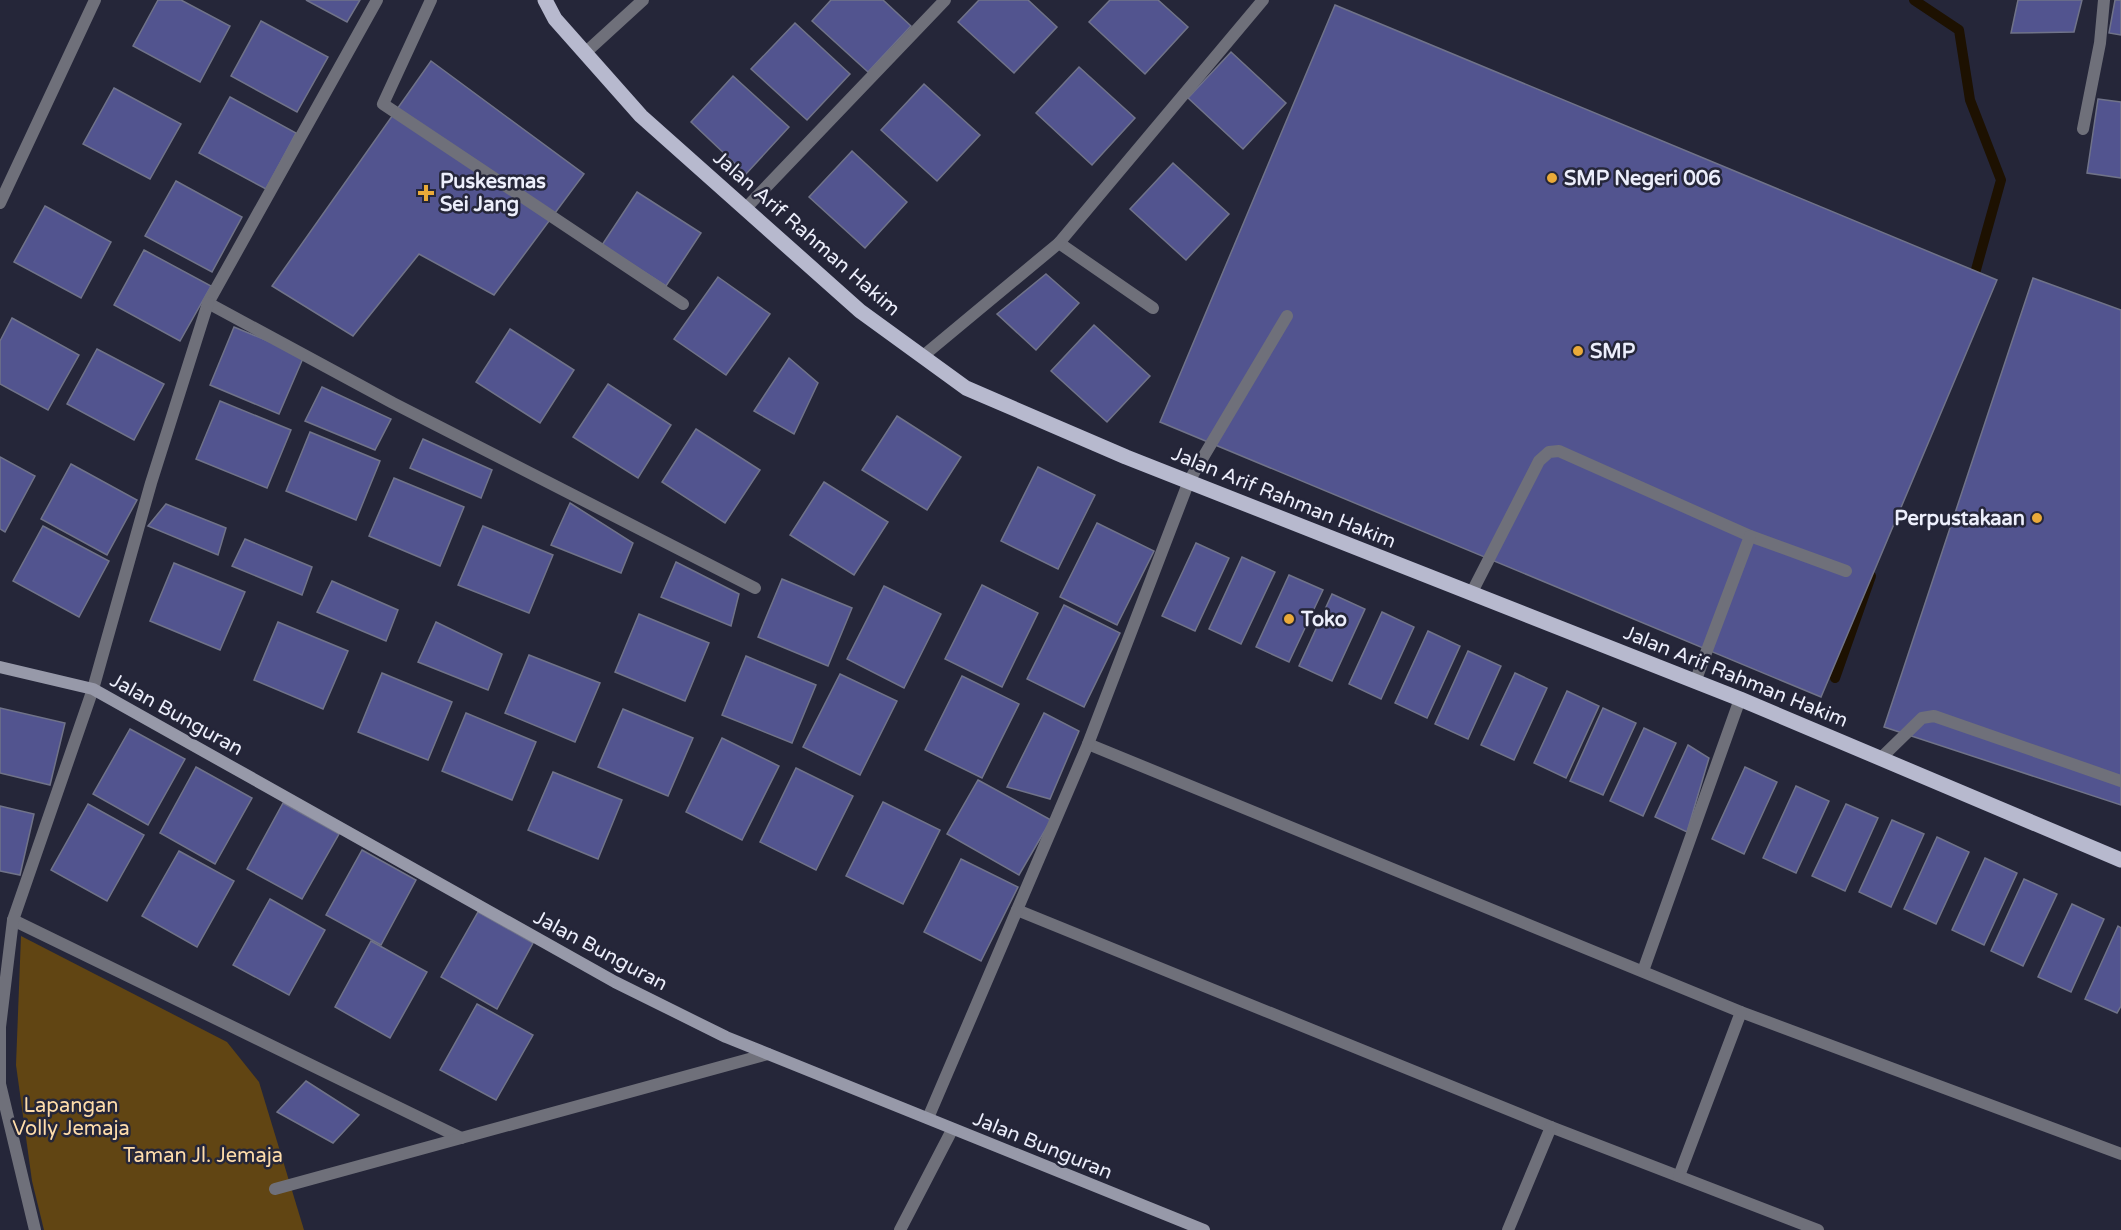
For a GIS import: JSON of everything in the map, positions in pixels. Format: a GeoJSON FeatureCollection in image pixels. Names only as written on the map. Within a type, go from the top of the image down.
{"type":"FeatureCollection","features":[{"type":"Feature","properties":{"kind":"main road","name":"Jalan Arif Rahman Hakim"},"geometry":{"type":"LineString","coordinates":[[545,0],[555,19],[641,116],[860,311],[966,388],[1189,482],[1882,757],[2121,860]]}},
{"type":"Feature","properties":{"kind":"street"},"geometry":{"type":"LineString","coordinates":[[0,203],[95,0]]}},
{"type":"Feature","properties":{"kind":"street"},"geometry":{"type":"LineString","coordinates":[[35,1230],[0,1084],[0,1027],[13,920],[93,689],[151,483],[208,303],[377,0]]}},
{"type":"Feature","properties":{"kind":"street"},"geometry":{"type":"LineString","coordinates":[[431,0],[382,104],[683,304]]}},
{"type":"Feature","properties":{"kind":"street"},"geometry":{"type":"LineString","coordinates":[[585,53],[643,0]]}},
{"type":"Feature","properties":{"kind":"street"},"geometry":{"type":"LineString","coordinates":[[744,209],[945,0]]}},
{"type":"Feature","properties":{"kind":"street"},"geometry":{"type":"LineString","coordinates":[[923,356],[1059,243],[1263,0]]}},
{"type":"Feature","properties":{"kind":"street"},"geometry":{"type":"LineString","coordinates":[[2083,129],[2100,43],[2104,0]]}},
{"type":"Feature","properties":{"kind":"street"},"geometry":{"type":"LineString","coordinates":[[1059,243],[1153,308]]}},
{"type":"Feature","properties":{"kind":"street"},"geometry":{"type":"LineString","coordinates":[[208,303],[393,403],[755,588]]}},
{"type":"Feature","properties":{"kind":"street"},"geometry":{"type":"LineString","coordinates":[[928,1118],[1088,744],[1189,482],[1287,316]]}},
{"type":"Feature","properties":{"kind":"street"},"geometry":{"type":"LineString","coordinates":[[1471,594],[1539,461],[1549,452],[1559,451],[1750,536],[1846,571]]}},
{"type":"Feature","properties":{"kind":"street"},"geometry":{"type":"LineString","coordinates":[[1695,682],[1750,536]]}},
{"type":"Feature","properties":{"kind":"street","name":"Jalan Bunguran"},"geometry":{"type":"LineString","coordinates":[[0,667],[93,689],[615,982],[726,1037],[1204,1230]]}},
{"type":"Feature","properties":{"kind":"street"},"geometry":{"type":"LineString","coordinates":[[1643,971],[1740,699]]}},
{"type":"Feature","properties":{"kind":"street"},"geometry":{"type":"LineString","coordinates":[[1882,757],[1922,717],[1934,716],[2121,782]]}},
{"type":"Feature","properties":{"kind":"street"},"geometry":{"type":"LineString","coordinates":[[1088,744],[1741,1012],[2121,1154]]}},
{"type":"Feature","properties":{"kind":"street"},"geometry":{"type":"LineString","coordinates":[[1017,910],[1551,1127],[1818,1230]]}},
{"type":"Feature","properties":{"kind":"street"},"geometry":{"type":"LineString","coordinates":[[13,920],[461,1138]]}},
{"type":"Feature","properties":{"kind":"street"},"geometry":{"type":"LineString","coordinates":[[1679,1176],[1741,1012]]}},
{"type":"Feature","properties":{"kind":"street"},"geometry":{"type":"LineString","coordinates":[[275,1189],[768,1054]]}},
{"type":"Feature","properties":{"kind":"street"},"geometry":{"type":"LineString","coordinates":[[1508,1230],[1551,1127]]}},
{"type":"Feature","properties":{"kind":"street"},"geometry":{"type":"LineString","coordinates":[[900,1230],[952,1130]]}},
{"type":"Feature","properties":{"kind":"green space","name":"Taman Jl. Jemaja"},"geometry":{"type":"Polygon","coordinates":[[[21,936],[227,1042],[259,1082],[304,1230],[44,1230],[32,1181],[16,1065],[21,936]]]}},
{"type":"Feature","properties":{"kind":"building"},"geometry":{"type":"Polygon","coordinates":[[[158,0],[181,0],[230,26],[200,82],[133,46],[158,0]]]}},
{"type":"Feature","properties":{"kind":"building"},"geometry":{"type":"Polygon","coordinates":[[[306,0],[360,0],[347,22],[306,0]]]}},
{"type":"Feature","properties":{"kind":"building"},"geometry":{"type":"Polygon","coordinates":[[[831,0],[883,0],[911,26],[868,72],[812,21],[831,0]]]}},
{"type":"Feature","properties":{"kind":"building"},"geometry":{"type":"Polygon","coordinates":[[[979,0],[1028,0],[1057,27],[1014,73],[958,22],[979,0]]]}},
{"type":"Feature","properties":{"kind":"building"},"geometry":{"type":"Polygon","coordinates":[[[1110,0],[1158,0],[1188,27],[1145,74],[1089,22],[1110,0]]]}},
{"type":"Feature","properties":{"kind":"building"},"geometry":{"type":"Polygon","coordinates":[[[2018,0],[2082,0],[2074,32],[2011,33],[2018,0]]]}},
{"type":"Feature","properties":{"kind":"building"},"geometry":{"type":"Polygon","coordinates":[[[2115,0],[2121,0],[2121,35],[2109,33],[2115,0]]]}},
{"type":"Feature","properties":{"kind":"building","name":"SMP"},"geometry":{"type":"Polygon","coordinates":[[[1335,5],[1997,280],[1821,697],[1160,422],[1335,5]]]}},
{"type":"Feature","properties":{"kind":"building"},"geometry":{"type":"Polygon","coordinates":[[[261,21],[328,57],[297,112],[231,76],[261,21]]]}},
{"type":"Feature","properties":{"kind":"building"},"geometry":{"type":"Polygon","coordinates":[[[795,23],[850,74],[807,120],[751,69],[795,23]]]}},
{"type":"Feature","properties":{"kind":"building"},"geometry":{"type":"Polygon","coordinates":[[[1231,52],[1286,103],[1243,149],[1188,98],[1231,52]]]}},
{"type":"Feature","properties":{"kind":"building"},"geometry":{"type":"Polygon","coordinates":[[[431,61],[584,174],[494,295],[419,254],[353,336],[272,286],[431,61]]]}},
{"type":"Feature","properties":{"kind":"building"},"geometry":{"type":"Polygon","coordinates":[[[1079,67],[1135,118],[1092,165],[1036,113],[1079,67]]]}},
{"type":"Feature","properties":{"kind":"building"},"geometry":{"type":"Polygon","coordinates":[[[733,76],[789,127],[746,174],[691,122],[733,76]]]}},
{"type":"Feature","properties":{"kind":"building"},"geometry":{"type":"Polygon","coordinates":[[[924,84],[980,135],[937,181],[881,130],[924,84]]]}},
{"type":"Feature","properties":{"kind":"building"},"geometry":{"type":"Polygon","coordinates":[[[114,88],[181,124],[150,179],[83,144],[114,88]]]}},
{"type":"Feature","properties":{"kind":"building"},"geometry":{"type":"Polygon","coordinates":[[[230,97],[296,133],[266,189],[199,153],[230,97]]]}},
{"type":"Feature","properties":{"kind":"building"},"geometry":{"type":"Polygon","coordinates":[[[2098,99],[2121,102],[2121,178],[2087,173],[2098,99]]]}},
{"type":"Feature","properties":{"kind":"building"},"geometry":{"type":"Polygon","coordinates":[[[852,151],[907,202],[865,248],[809,197],[852,151]]]}},
{"type":"Feature","properties":{"kind":"building"},"geometry":{"type":"Polygon","coordinates":[[[1173,163],[1229,214],[1186,260],[1130,209],[1173,163]]]}},
{"type":"Feature","properties":{"kind":"building"},"geometry":{"type":"Polygon","coordinates":[[[176,181],[242,217],[212,272],[145,236],[176,181]]]}},
{"type":"Feature","properties":{"kind":"building"},"geometry":{"type":"Polygon","coordinates":[[[637,192],[701,233],[666,286],[602,245],[637,192]]]}},
{"type":"Feature","properties":{"kind":"building"},"geometry":{"type":"Polygon","coordinates":[[[45,206],[111,242],[81,298],[14,262],[45,206]]]}},
{"type":"Feature","properties":{"kind":"building"},"geometry":{"type":"Polygon","coordinates":[[[144,250],[211,286],[180,341],[114,305],[144,250]]]}},
{"type":"Feature","properties":{"kind":"building"},"geometry":{"type":"Polygon","coordinates":[[[1046,274],[1079,303],[1036,350],[997,314],[1046,274]]]}},
{"type":"Feature","properties":{"kind":"building"},"geometry":{"type":"Polygon","coordinates":[[[718,277],[770,314],[726,375],[674,339],[718,277]]]}},
{"type":"Feature","properties":{"kind":"building","name":"Perpustakaan"},"geometry":{"type":"Polygon","coordinates":[[[2033,278],[2121,310],[2121,805],[1884,727],[2033,278]]]}},
{"type":"Feature","properties":{"kind":"building"},"geometry":{"type":"Polygon","coordinates":[[[12,318],[79,355],[48,410],[0,384],[0,341],[12,318]]]}},
{"type":"Feature","properties":{"kind":"building"},"geometry":{"type":"Polygon","coordinates":[[[1094,325],[1150,376],[1107,422],[1051,371],[1094,325]]]}},
{"type":"Feature","properties":{"kind":"building"},"geometry":{"type":"Polygon","coordinates":[[[234,327],[304,356],[279,414],[210,385],[234,327]]]}},
{"type":"Feature","properties":{"kind":"building"},"geometry":{"type":"Polygon","coordinates":[[[510,329],[574,370],[540,423],[476,382],[510,329]]]}},
{"type":"Feature","properties":{"kind":"building"},"geometry":{"type":"Polygon","coordinates":[[[97,349],[164,384],[134,440],[67,404],[97,349]]]}},
{"type":"Feature","properties":{"kind":"building"},"geometry":{"type":"Polygon","coordinates":[[[789,358],[818,383],[794,434],[754,411],[789,358]]]}},
{"type":"Feature","properties":{"kind":"building"},"geometry":{"type":"Polygon","coordinates":[[[608,384],[671,425],[638,478],[573,437],[608,384]]]}},
{"type":"Feature","properties":{"kind":"building"},"geometry":{"type":"Polygon","coordinates":[[[322,387],[391,419],[375,450],[305,421],[322,387]]]}},
{"type":"Feature","properties":{"kind":"building"},"geometry":{"type":"Polygon","coordinates":[[[220,401],[291,430],[267,488],[196,459],[220,401]]]}},
{"type":"Feature","properties":{"kind":"building"},"geometry":{"type":"Polygon","coordinates":[[[897,416],[961,457],[927,510],[862,470],[897,416]]]}},
{"type":"Feature","properties":{"kind":"building"},"geometry":{"type":"Polygon","coordinates":[[[696,429],[760,470],[725,523],[662,482],[696,429]]]}},
{"type":"Feature","properties":{"kind":"building"},"geometry":{"type":"Polygon","coordinates":[[[310,432],[380,461],[356,520],[286,491],[310,432]]]}},
{"type":"Feature","properties":{"kind":"building"},"geometry":{"type":"Polygon","coordinates":[[[423,439],[492,470],[481,498],[410,468],[423,439]]]}},
{"type":"Feature","properties":{"kind":"building"},"geometry":{"type":"Polygon","coordinates":[[[0,457],[35,476],[5,532],[0,529],[0,457]]]}},
{"type":"Feature","properties":{"kind":"building"},"geometry":{"type":"Polygon","coordinates":[[[71,464],[137,500],[107,555],[41,519],[71,464]]]}},
{"type":"Feature","properties":{"kind":"building"},"geometry":{"type":"Polygon","coordinates":[[[1038,467],[1095,495],[1058,569],[1001,541],[1038,467]]]}},
{"type":"Feature","properties":{"kind":"building"},"geometry":{"type":"Polygon","coordinates":[[[394,478],[464,507],[440,566],[369,536],[394,478]]]}},
{"type":"Feature","properties":{"kind":"building"},"geometry":{"type":"Polygon","coordinates":[[[824,482],[888,522],[854,575],[790,535],[824,482]]]}},
{"type":"Feature","properties":{"kind":"building"},"geometry":{"type":"Polygon","coordinates":[[[570,503],[633,543],[621,573],[551,545],[570,503]]]}},
{"type":"Feature","properties":{"kind":"building"},"geometry":{"type":"Polygon","coordinates":[[[166,504],[226,528],[218,555],[148,526],[166,504]]]}},
{"type":"Feature","properties":{"kind":"building"},"geometry":{"type":"Polygon","coordinates":[[[1097,523],[1154,551],[1117,625],[1060,597],[1097,523]]]}},
{"type":"Feature","properties":{"kind":"building"},"geometry":{"type":"Polygon","coordinates":[[[43,526],[109,561],[79,617],[13,581],[43,526]]]}},
{"type":"Feature","properties":{"kind":"building"},"geometry":{"type":"Polygon","coordinates":[[[483,526],[553,555],[529,613],[458,585],[483,526]]]}},
{"type":"Feature","properties":{"kind":"building"},"geometry":{"type":"Polygon","coordinates":[[[245,539],[312,567],[302,595],[232,566],[245,539]]]}},
{"type":"Feature","properties":{"kind":"building"},"geometry":{"type":"Polygon","coordinates":[[[1196,543],[1229,558],[1195,631],[1162,616],[1196,543]]]}},
{"type":"Feature","properties":{"kind":"building","name":"Toko"},"geometry":{"type":"Polygon","coordinates":[[[1242,557],[1275,572],[1241,644],[1209,629],[1242,557]]]}},
{"type":"Feature","properties":{"kind":"building"},"geometry":{"type":"Polygon","coordinates":[[[676,562],[739,594],[731,626],[661,597],[676,562]]]}},
{"type":"Feature","properties":{"kind":"building"},"geometry":{"type":"Polygon","coordinates":[[[174,563],[245,592],[220,650],[150,621],[174,563]]]}},
{"type":"Feature","properties":{"kind":"building","name":"Toko"},"geometry":{"type":"Polygon","coordinates":[[[1289,575],[1323,590],[1289,662],[1256,647],[1289,575]]]}},
{"type":"Feature","properties":{"kind":"building"},"geometry":{"type":"Polygon","coordinates":[[[782,579],[852,608],[828,666],[758,637],[782,579]]]}},
{"type":"Feature","properties":{"kind":"building"},"geometry":{"type":"Polygon","coordinates":[[[332,581],[398,610],[386,641],[317,612],[332,581]]]}},
{"type":"Feature","properties":{"kind":"building"},"geometry":{"type":"Polygon","coordinates":[[[982,585],[1038,613],[1002,687],[945,659],[982,585]]]}},
{"type":"Feature","properties":{"kind":"building"},"geometry":{"type":"Polygon","coordinates":[[[884,586],[941,614],[904,688],[847,659],[884,586]]]}},
{"type":"Feature","properties":{"kind":"building","name":"Toko"},"geometry":{"type":"Polygon","coordinates":[[[1332,594],[1365,609],[1332,681],[1299,666],[1332,594]]]}},
{"type":"Feature","properties":{"kind":"building"},"geometry":{"type":"Polygon","coordinates":[[[1064,605],[1120,633],[1084,707],[1027,679],[1064,605]]]}},
{"type":"Feature","properties":{"kind":"building","name":"Toko"},"geometry":{"type":"Polygon","coordinates":[[[1382,612],[1414,627],[1381,699],[1349,684],[1382,612]]]}},
{"type":"Feature","properties":{"kind":"building"},"geometry":{"type":"Polygon","coordinates":[[[639,614],[709,643],[685,701],[615,672],[639,614]]]}},
{"type":"Feature","properties":{"kind":"building"},"geometry":{"type":"Polygon","coordinates":[[[278,622],[348,651],[323,709],[254,680],[278,622]]]}},
{"type":"Feature","properties":{"kind":"building"},"geometry":{"type":"Polygon","coordinates":[[[436,622],[502,654],[488,690],[418,662],[436,622]]]}},
{"type":"Feature","properties":{"kind":"building"},"geometry":{"type":"Polygon","coordinates":[[[1428,631],[1460,646],[1427,718],[1395,703],[1428,631]]]}},
{"type":"Feature","properties":{"kind":"building"},"geometry":{"type":"Polygon","coordinates":[[[1468,651],[1501,666],[1468,739],[1435,724],[1468,651]]]}},
{"type":"Feature","properties":{"kind":"building"},"geometry":{"type":"Polygon","coordinates":[[[529,655],[600,683],[575,742],[505,713],[529,655]]]}},
{"type":"Feature","properties":{"kind":"building"},"geometry":{"type":"Polygon","coordinates":[[[746,656],[816,685],[792,743],[722,715],[746,656]]]}},
{"type":"Feature","properties":{"kind":"building"},"geometry":{"type":"Polygon","coordinates":[[[382,673],[452,702],[428,760],[358,732],[382,673]]]}},
{"type":"Feature","properties":{"kind":"building"},"geometry":{"type":"Polygon","coordinates":[[[1515,673],[1547,688],[1514,760],[1481,745],[1515,673]]]}},
{"type":"Feature","properties":{"kind":"building"},"geometry":{"type":"Polygon","coordinates":[[[840,674],[897,701],[860,775],[803,747],[840,674]]]}},
{"type":"Feature","properties":{"kind":"building"},"geometry":{"type":"Polygon","coordinates":[[[962,676],[1019,704],[982,778],[925,750],[962,676]]]}},
{"type":"Feature","properties":{"kind":"building"},"geometry":{"type":"Polygon","coordinates":[[[1567,691],[1599,706],[1566,778],[1534,763],[1567,691]]]}},
{"type":"Feature","properties":{"kind":"building"},"geometry":{"type":"Polygon","coordinates":[[[0,708],[65,723],[50,785],[0,773],[0,708]]]}},
{"type":"Feature","properties":{"kind":"building"},"geometry":{"type":"Polygon","coordinates":[[[1603,708],[1636,723],[1603,795],[1570,781],[1603,708]]]}},
{"type":"Feature","properties":{"kind":"building"},"geometry":{"type":"Polygon","coordinates":[[[623,709],[693,738],[668,796],[598,767],[623,709]]]}},
{"type":"Feature","properties":{"kind":"building"},"geometry":{"type":"Polygon","coordinates":[[[466,713],[536,742],[512,800],[442,771],[466,713]]]}},
{"type":"Feature","properties":{"kind":"building"},"geometry":{"type":"Polygon","coordinates":[[[1044,713],[1079,731],[1050,799],[1007,787],[1044,713]]]}},
{"type":"Feature","properties":{"kind":"building"},"geometry":{"type":"Polygon","coordinates":[[[1644,728],[1676,743],[1643,816],[1610,801],[1644,728]]]}},
{"type":"Feature","properties":{"kind":"building"},"geometry":{"type":"Polygon","coordinates":[[[130,729],[185,759],[148,825],[93,794],[130,729]]]}},
{"type":"Feature","properties":{"kind":"building"},"geometry":{"type":"Polygon","coordinates":[[[722,738],[779,766],[742,840],[686,812],[722,738]]]}},
{"type":"Feature","properties":{"kind":"building"},"geometry":{"type":"Polygon","coordinates":[[[1688,745],[1709,758],[1687,832],[1655,817],[1688,745]]]}},
{"type":"Feature","properties":{"kind":"building"},"geometry":{"type":"Polygon","coordinates":[[[196,767],[252,798],[215,864],[160,833],[196,767]]]}},
{"type":"Feature","properties":{"kind":"building"},"geometry":{"type":"Polygon","coordinates":[[[1745,767],[1777,782],[1744,854],[1712,839],[1745,767]]]}},
{"type":"Feature","properties":{"kind":"building"},"geometry":{"type":"Polygon","coordinates":[[[796,768],[853,796],[816,870],[760,842],[796,768]]]}},
{"type":"Feature","properties":{"kind":"building"},"geometry":{"type":"Polygon","coordinates":[[[553,772],[622,800],[598,859],[528,830],[553,772]]]}},
{"type":"Feature","properties":{"kind":"building"},"geometry":{"type":"Polygon","coordinates":[[[978,780],[1051,820],[1019,875],[947,834],[978,780]]]}},
{"type":"Feature","properties":{"kind":"building"},"geometry":{"type":"Polygon","coordinates":[[[1796,786],[1829,801],[1796,873],[1763,858],[1796,786]]]}},
{"type":"Feature","properties":{"kind":"building"},"geometry":{"type":"Polygon","coordinates":[[[883,802],[940,830],[903,904],[846,876],[883,802]]]}},
{"type":"Feature","properties":{"kind":"building"},"geometry":{"type":"Polygon","coordinates":[[[283,803],[339,834],[302,899],[247,869],[283,803]]]}},
{"type":"Feature","properties":{"kind":"building"},"geometry":{"type":"Polygon","coordinates":[[[88,804],[144,835],[107,901],[51,870],[88,804]]]}},
{"type":"Feature","properties":{"kind":"building"},"geometry":{"type":"Polygon","coordinates":[[[1846,804],[1878,818],[1845,891],[1812,876],[1846,804]]]}},
{"type":"Feature","properties":{"kind":"building"},"geometry":{"type":"Polygon","coordinates":[[[0,806],[34,814],[20,875],[0,871],[0,806]]]}},
{"type":"Feature","properties":{"kind":"building"},"geometry":{"type":"Polygon","coordinates":[[[1892,820],[1924,834],[1891,907],[1859,892],[1892,820]]]}},
{"type":"Feature","properties":{"kind":"building"},"geometry":{"type":"Polygon","coordinates":[[[1937,837],[1969,852],[1936,924],[1904,909],[1937,837]]]}},
{"type":"Feature","properties":{"kind":"building"},"geometry":{"type":"Polygon","coordinates":[[[362,850],[416,880],[381,945],[326,915],[362,850]]]}},
{"type":"Feature","properties":{"kind":"building"},"geometry":{"type":"Polygon","coordinates":[[[179,851],[234,881],[197,947],[142,916],[179,851]]]}},
{"type":"Feature","properties":{"kind":"building"},"geometry":{"type":"Polygon","coordinates":[[[1985,858],[2017,873],[1984,945],[1952,930],[1985,858]]]}},
{"type":"Feature","properties":{"kind":"building"},"geometry":{"type":"Polygon","coordinates":[[[961,859],[1018,887],[981,961],[924,932],[961,859]]]}},
{"type":"Feature","properties":{"kind":"building"},"geometry":{"type":"Polygon","coordinates":[[[2024,879],[2057,894],[2023,966],[1991,951],[2024,879]]]}},
{"type":"Feature","properties":{"kind":"building"},"geometry":{"type":"Polygon","coordinates":[[[270,899],[325,930],[289,995],[233,965],[270,899]]]}},
{"type":"Feature","properties":{"kind":"building"},"geometry":{"type":"Polygon","coordinates":[[[2072,904],[2104,919],[2071,992],[2038,977],[2072,904]]]}},
{"type":"Feature","properties":{"kind":"building"},"geometry":{"type":"Polygon","coordinates":[[[478,912],[533,943],[497,1009],[441,977],[478,912]]]}},
{"type":"Feature","properties":{"kind":"building"},"geometry":{"type":"Polygon","coordinates":[[[2118,926],[2121,928],[2121,1006],[2117,1013],[2085,999],[2118,926]]]}},
{"type":"Feature","properties":{"kind":"building"},"geometry":{"type":"Polygon","coordinates":[[[371,941],[427,972],[390,1038],[335,1007],[371,941]]]}},
{"type":"Feature","properties":{"kind":"building"},"geometry":{"type":"Polygon","coordinates":[[[477,1004],[533,1035],[496,1100],[440,1070],[477,1004]]]}},
{"type":"Feature","properties":{"kind":"building"},"geometry":{"type":"Polygon","coordinates":[[[306,1081],[359,1115],[333,1143],[277,1112],[306,1081]]]}},
{"type":"Feature","properties":{"kind":"waterway"},"geometry":{"type":"LineString","coordinates":[[1914,0],[1959,30],[1970,100],[2001,180],[1972,284]]}},
{"type":"Feature","properties":{"kind":"waterway"},"geometry":{"type":"LineString","coordinates":[[1835,678],[1871,576]]}},
{"type":"Feature","properties":{"kind":"place","name":"SMP Negeri 006"},"geometry":{"type":"Point","coordinates":[1552,178]}},
{"type":"Feature","properties":{"kind":"place","name":"Puskesmas Sei Jang"},"geometry":{"type":"Point","coordinates":[426,193]}},
{"type":"Feature","properties":{"kind":"place","name":"SMP"},"geometry":{"type":"Point","coordinates":[1578,351]}},
{"type":"Feature","properties":{"kind":"place","name":"Perpustakaan"},"geometry":{"type":"Point","coordinates":[2037,518]}},
{"type":"Feature","properties":{"kind":"place","name":"Toko"},"geometry":{"type":"Point","coordinates":[1289,619]}},
{"type":"Feature","properties":{"kind":"park label","name":"Lapangan Volly Jemaja"},"geometry":{"type":"Point","coordinates":[71,1116]}}]}
